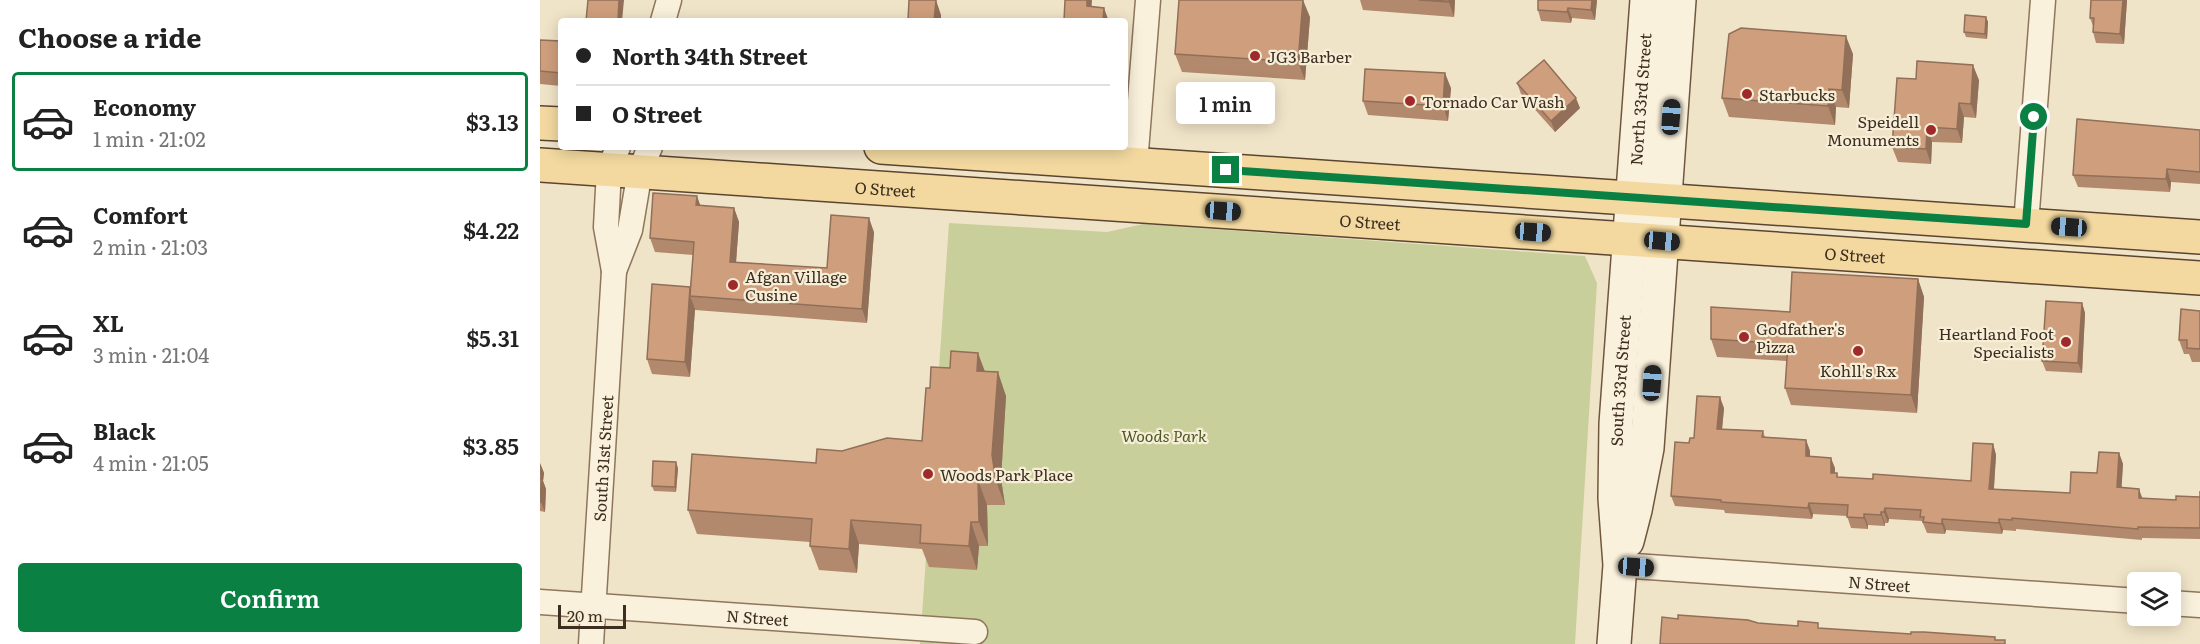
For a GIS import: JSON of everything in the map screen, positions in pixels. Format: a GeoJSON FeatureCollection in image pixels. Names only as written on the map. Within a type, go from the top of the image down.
{"type":"FeatureCollection","features":[{"type":"Feature","properties":{"kind":"main road","name":"North 33rd Street"},"geometry":{"type":"LineString","coordinates":[[1633,197],[1647,0]]}},
{"type":"Feature","properties":{"kind":"main road","name":"North 33rd Street"},"geometry":{"type":"LineString","coordinates":[[1646,239],[1665,200],[1679,0]]}},
{"type":"Feature","properties":{"kind":"main road"},"geometry":{"type":"LineString","coordinates":[[540,123],[558,124]]}},
{"type":"Feature","properties":{"kind":"main road"},"geometry":{"type":"LineString","coordinates":[[926,150],[2200,237]]}},
{"type":"Feature","properties":{"kind":"main road","name":"O Street"},"geometry":{"type":"LineString","coordinates":[[540,165],[629,159],[1646,239],[2200,278]]}},
{"type":"Feature","properties":{"kind":"main road","name":"South 33rd Street"},"geometry":{"type":"LineString","coordinates":[[1614,644],[1620,565],[1615,498],[1616,424],[1646,239],[1633,197]]}},
{"type":"Feature","properties":{"kind":"street"},"geometry":{"type":"LineString","coordinates":[[664,18],[670,0]]}},
{"type":"Feature","properties":{"kind":"street"},"geometry":{"type":"LineString","coordinates":[[670,0],[673,18]]}},
{"type":"Feature","properties":{"kind":"street"},"geometry":{"type":"LineString","coordinates":[[1135,164],[1148,0]]}},
{"type":"Feature","properties":{"kind":"street"},"geometry":{"type":"LineString","coordinates":[[2026,224],[2043,0]]}},
{"type":"Feature","properties":{"kind":"street","name":"South 31st Street"},"geometry":{"type":"LineString","coordinates":[[591,644],[614,271],[606,227],[629,159]]}},
{"type":"Feature","properties":{"kind":"street","name":"N Street"},"geometry":{"type":"LineString","coordinates":[[1620,565],[2127,600]]}},
{"type":"Feature","properties":{"kind":"street","name":"N Street"},"geometry":{"type":"LineString","coordinates":[[540,602],[975,632]]}},
{"type":"Feature","properties":{"kind":"street"},"geometry":{"type":"LineString","coordinates":[[2181,604],[2200,605]]}},
{"type":"Feature","properties":{"kind":"green space","name":"Woods Park"},"geometry":{"type":"Polygon","coordinates":[[[949,223],[1107,232],[1143,224],[1585,256],[1597,283],[1575,644],[920,644],[949,223]]]}},
{"type":"Feature","properties":{"kind":"building"},"geometry":{"type":"Polygon","coordinates":[[[588,0],[619,0],[618,18],[586,18],[588,0]]]}},
{"type":"Feature","properties":{"kind":"building"},"geometry":{"type":"Polygon","coordinates":[[[909,0],[936,0],[934,18],[908,18],[909,0]]]}},
{"type":"Feature","properties":{"kind":"building"},"geometry":{"type":"Polygon","coordinates":[[[1065,0],[1087,0],[1087,6],[1104,8],[1103,18],[1064,18],[1065,0]]]}},
{"type":"Feature","properties":{"kind":"building"},"geometry":{"type":"Polygon","coordinates":[[[1179,0],[1303,0],[1298,62],[1175,54],[1179,0]]]}},
{"type":"Feature","properties":{"kind":"building"},"geometry":{"type":"Polygon","coordinates":[[[1419,0],[1449,0],[1449,2],[1419,0]]]}},
{"type":"Feature","properties":{"kind":"building"},"geometry":{"type":"Polygon","coordinates":[[[1538,0],[1592,0],[1591,10],[1568,8],[1567,12],[1538,10],[1538,0]]]}},
{"type":"Feature","properties":{"kind":"building"},"geometry":{"type":"Polygon","coordinates":[[[2091,0],[2123,0],[2120,34],[2093,32],[2094,18],[2090,18],[2091,0]]]}},
{"type":"Feature","properties":{"kind":"building"},"geometry":{"type":"Polygon","coordinates":[[[1965,15],[1986,17],[1985,34],[1964,32],[1965,15]]]}},
{"type":"Feature","properties":{"kind":"building"},"geometry":{"type":"Polygon","coordinates":[[[1741,28],[1846,36],[1842,90],[1829,89],[1828,106],[1722,98],[1729,34],[1741,28]]]}},
{"type":"Feature","properties":{"kind":"building"},"geometry":{"type":"Polygon","coordinates":[[[540,40],[558,41],[558,73],[540,71],[540,40]]]}},
{"type":"Feature","properties":{"kind":"building"},"geometry":{"type":"Polygon","coordinates":[[[1544,60],[1576,98],[1551,121],[1517,83],[1544,60]]]}},
{"type":"Feature","properties":{"kind":"building","name":"Speidell Monuments"},"geometry":{"type":"Polygon","coordinates":[[[1917,61],[1973,65],[1971,104],[1959,103],[1957,129],[1927,127],[1926,149],[1892,147],[1897,78],[1916,79],[1917,61]]]}},
{"type":"Feature","properties":{"kind":"building"},"geometry":{"type":"Polygon","coordinates":[[[1365,69],[1445,73],[1443,106],[1363,101],[1365,69]]]}},
{"type":"Feature","properties":{"kind":"building"},"geometry":{"type":"Polygon","coordinates":[[[2077,119],[2200,130],[2200,172],[2167,169],[2166,179],[2073,175],[2077,119]]]}},
{"type":"Feature","properties":{"kind":"building"},"geometry":{"type":"Polygon","coordinates":[[[653,193],[697,196],[696,205],[734,208],[730,262],[827,268],[831,215],[869,218],[862,309],[690,296],[694,242],[650,238],[653,193]]]}},
{"type":"Feature","properties":{"kind":"building","name":"Kohll's Rx"},"geometry":{"type":"Polygon","coordinates":[[[1792,272],[1918,279],[1911,395],[1785,388],[1788,344],[1711,339],[1711,307],[1790,312],[1792,272]]]}},
{"type":"Feature","properties":{"kind":"building"},"geometry":{"type":"Polygon","coordinates":[[[652,284],[690,287],[685,362],[647,359],[652,284]]]}},
{"type":"Feature","properties":{"kind":"building","name":"Heartland Foot Specialists"},"geometry":{"type":"Polygon","coordinates":[[[2046,301],[2082,303],[2078,363],[2042,361],[2046,301]]]}},
{"type":"Feature","properties":{"kind":"building"},"geometry":{"type":"Polygon","coordinates":[[[2181,309],[2200,311],[2200,349],[2187,348],[2187,340],[2179,340],[2181,309]]]}},
{"type":"Feature","properties":{"kind":"building","name":"Woods Park Place"},"geometry":{"type":"Polygon","coordinates":[[[951,351],[978,353],[977,371],[998,372],[992,455],[996,481],[978,480],[979,522],[971,522],[969,546],[920,543],[921,525],[851,520],[849,549],[810,546],[812,519],[688,510],[692,454],[816,463],[817,449],[842,451],[887,438],[922,441],[926,388],[930,388],[931,367],[950,368],[951,351]]]}},
{"type":"Feature","properties":{"kind":"building"},"geometry":{"type":"Polygon","coordinates":[[[1697,396],[1720,397],[1717,429],[1763,431],[1762,437],[1806,440],[1806,456],[1831,458],[1831,473],[1837,473],[1837,477],[1873,479],[1873,474],[1971,481],[1973,443],[1993,444],[1989,489],[2070,493],[2071,472],[2097,473],[2099,452],[2119,453],[2117,487],[2139,489],[2139,498],[2176,500],[2176,496],[2200,497],[2200,528],[2138,527],[2138,529],[2012,518],[2012,520],[1999,519],[1999,523],[1942,519],[1942,524],[1923,522],[1924,517],[1920,517],[1921,510],[1885,508],[1881,515],[1864,514],[1864,518],[1847,517],[1848,505],[1809,503],[1808,508],[1671,496],[1675,442],[1689,443],[1690,438],[1694,438],[1697,396]]]}},
{"type":"Feature","properties":{"kind":"building"},"geometry":{"type":"Polygon","coordinates":[[[653,461],[676,462],[675,487],[652,486],[653,461]]]}},
{"type":"Feature","properties":{"kind":"building"},"geometry":{"type":"Polygon","coordinates":[[[540,479],[542,479],[541,502],[540,502],[540,479]]]}},
{"type":"Feature","properties":{"kind":"building"},"geometry":{"type":"Polygon","coordinates":[[[1678,615],[1798,626],[1798,621],[1818,623],[1818,628],[1995,637],[1995,640],[2005,640],[2005,644],[1660,644],[1662,617],[1678,619],[1678,615]]]}},
{"type":"Feature","properties":{"kind":"place","name":"JG3 Barber"},"geometry":{"type":"Point","coordinates":[1255,56]}},
{"type":"Feature","properties":{"kind":"place","name":"Starbucks"},"geometry":{"type":"Point","coordinates":[1747,94]}},
{"type":"Feature","properties":{"kind":"place","name":"Tornado Car Wash"},"geometry":{"type":"Point","coordinates":[1410,101]}},
{"type":"Feature","properties":{"kind":"place","name":"Speidell Monuments"},"geometry":{"type":"Point","coordinates":[1931,130]}},
{"type":"Feature","properties":{"kind":"place","name":"Afgan Village Cusine"},"geometry":{"type":"Point","coordinates":[733,285]}},
{"type":"Feature","properties":{"kind":"place","name":"Godfather's Pizza"},"geometry":{"type":"Point","coordinates":[1744,337]}},
{"type":"Feature","properties":{"kind":"place","name":"Heartland Foot Specialists"},"geometry":{"type":"Point","coordinates":[2066,342]}},
{"type":"Feature","properties":{"kind":"place","name":"Kohll's Rx"},"geometry":{"type":"Point","coordinates":[1858,351]}},
{"type":"Feature","properties":{"kind":"place","name":"Woods Park Place"},"geometry":{"type":"Point","coordinates":[928,474]}},
{"type":"Feature","properties":{"kind":"route"},"geometry":{"type":"LineString","coordinates":[[1226,170],[2026,224],[2034,117]]}}]}
